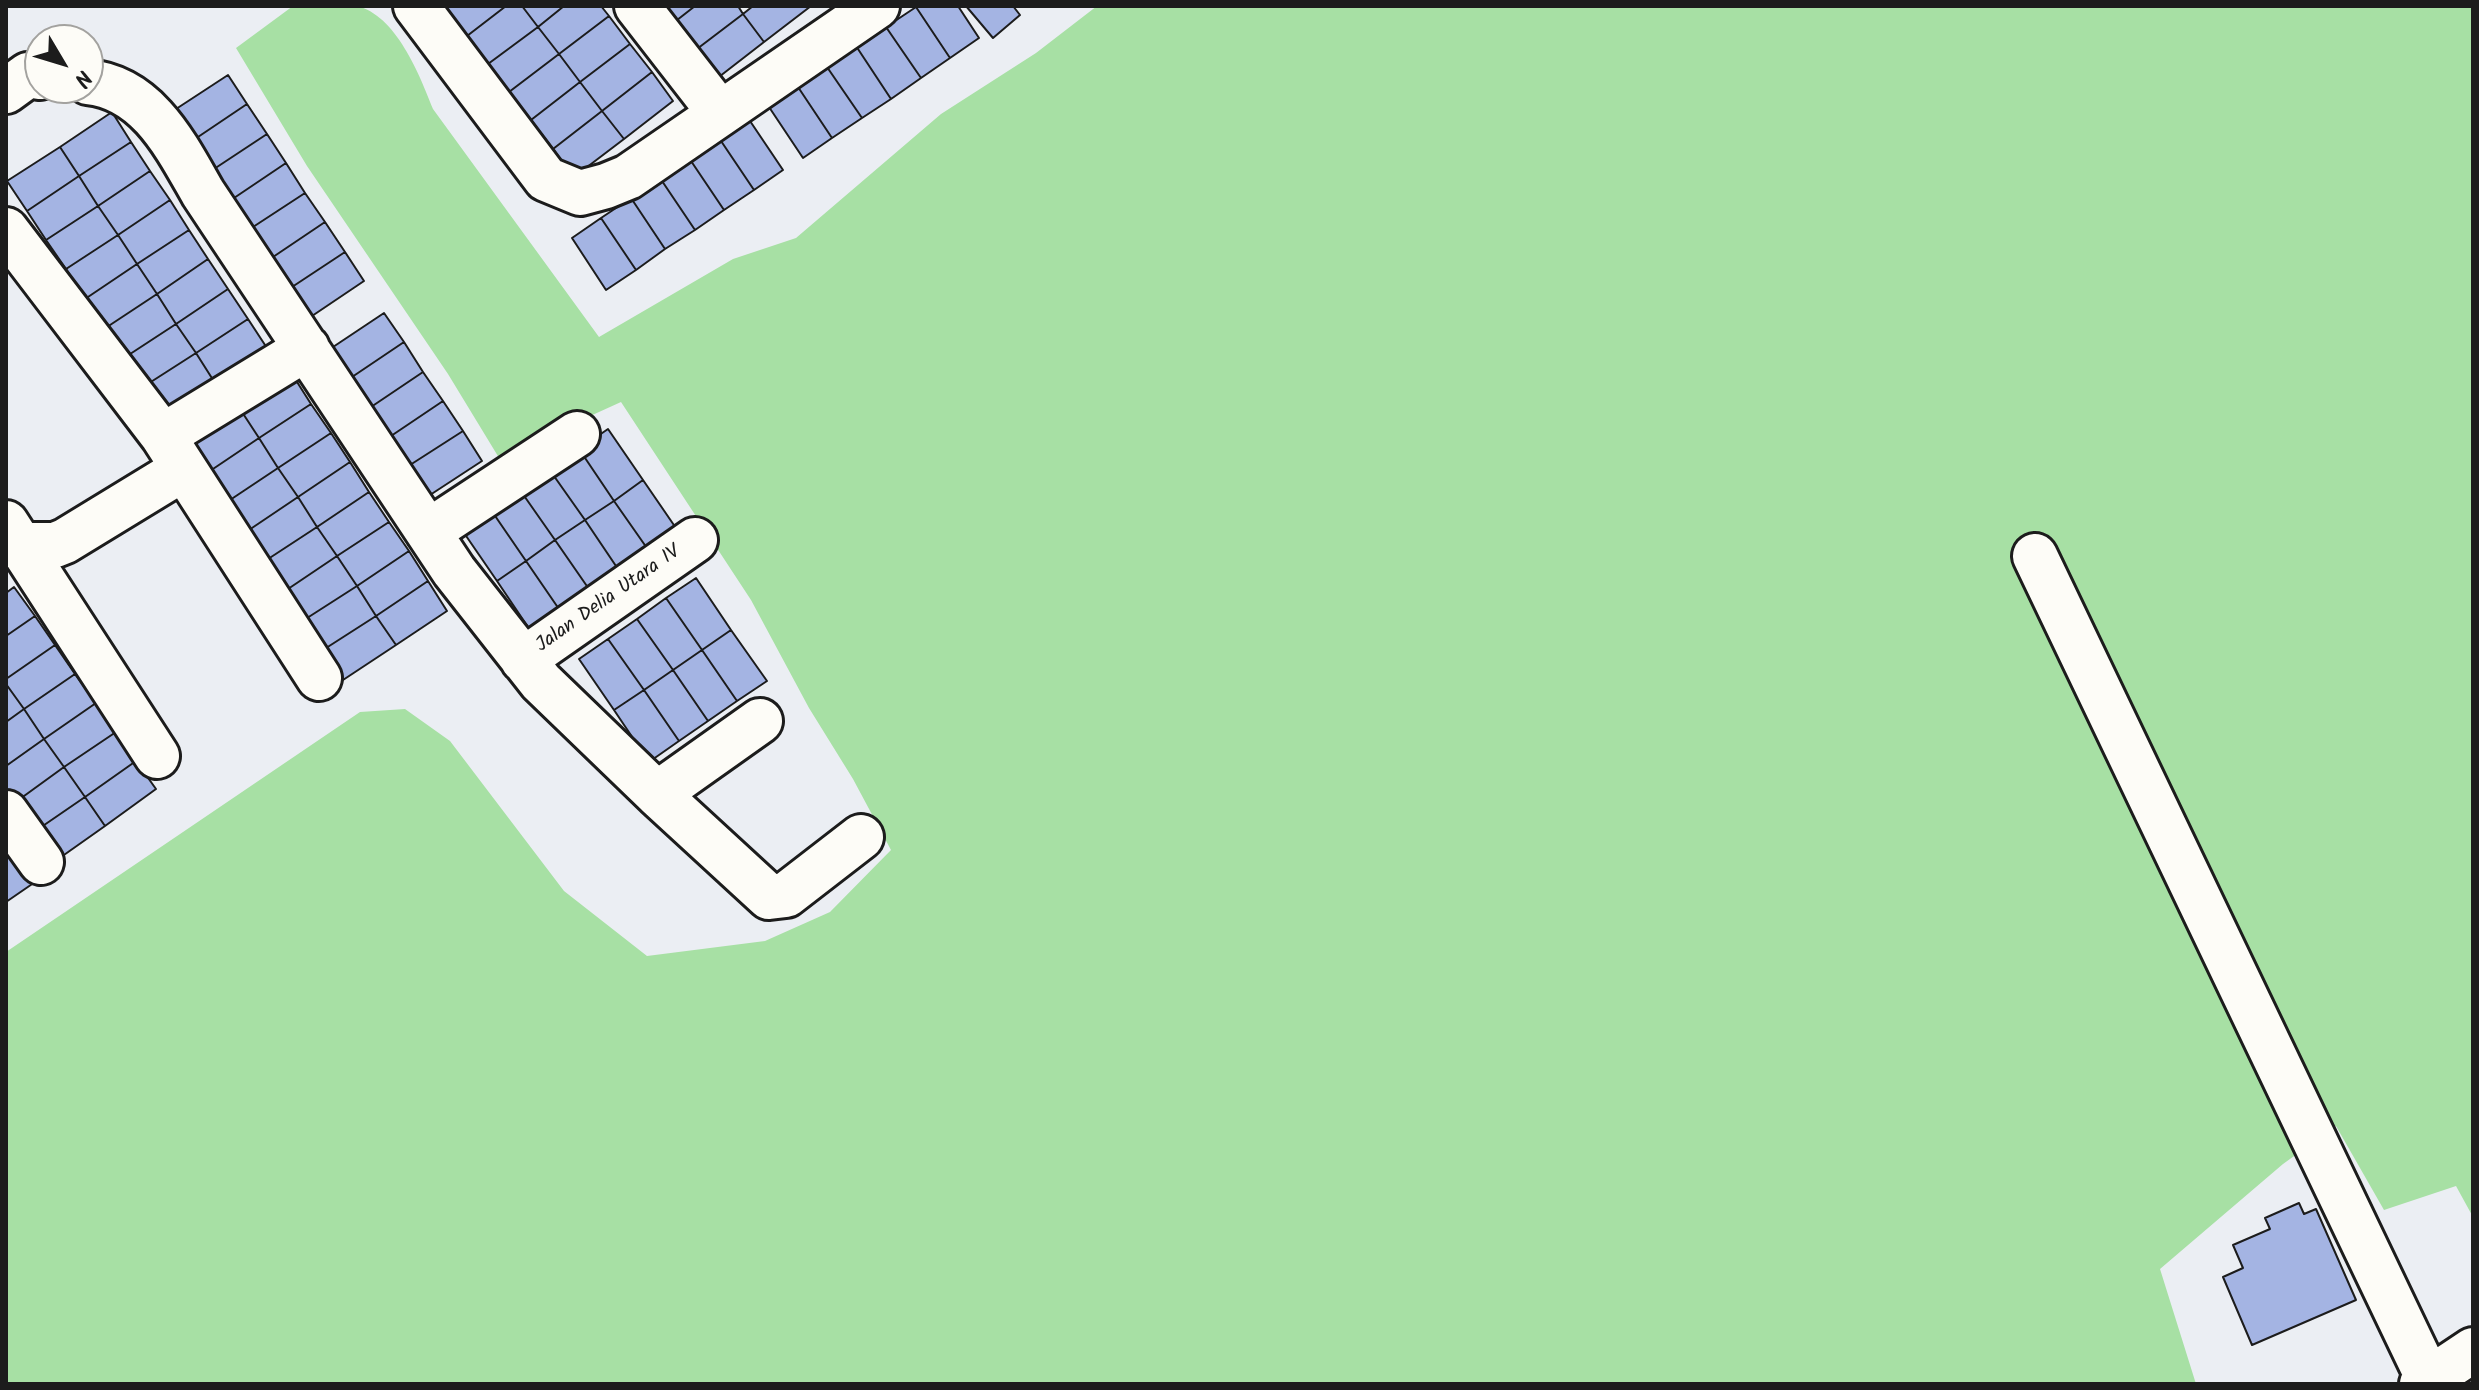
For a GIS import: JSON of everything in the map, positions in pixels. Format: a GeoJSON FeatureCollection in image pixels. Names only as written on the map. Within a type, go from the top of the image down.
{"type":"FeatureCollection","features":[{"type":"Feature","properties":{"kind":"street"},"geometry":{"type":"LineString","coordinates":[[416,6],[546,179],[580,193],[628,177],[855,12]]}},
{"type":"Feature","properties":{"kind":"street"},"geometry":{"type":"LineString","coordinates":[[637,6],[720,113]]}},
{"type":"Feature","properties":{"kind":"street"},"geometry":{"type":"LineString","coordinates":[[6,91],[24,78]]}},
{"type":"Feature","properties":{"kind":"street"},"geometry":{"type":"LineString","coordinates":[[104,85],[131,96],[167,131],[203,193],[454,571],[541,682],[769,897],[786,895],[861,837]]}},
{"type":"Feature","properties":{"kind":"street"},"geometry":{"type":"LineString","coordinates":[[6,230],[173,453],[319,678]]}},
{"type":"Feature","properties":{"kind":"street"},"geometry":{"type":"LineString","coordinates":[[11,537],[55,545],[65,541],[307,348]]}},
{"type":"Feature","properties":{"kind":"street"},"geometry":{"type":"LineString","coordinates":[[428,532],[577,434]]}},
{"type":"Feature","properties":{"kind":"street"},"geometry":{"type":"LineString","coordinates":[[11,537],[157,756]]}},
{"type":"Feature","properties":{"kind":"street","name":"Jalan Delia Utara IV"},"geometry":{"type":"LineString","coordinates":[[523,660],[695,540]]}},
{"type":"Feature","properties":{"kind":"street"},"geometry":{"type":"LineString","coordinates":[[2035,556],[2426,1382],[2473,1350]]}},
{"type":"Feature","properties":{"kind":"street"},"geometry":{"type":"LineString","coordinates":[[657,794],[760,721]]}},
{"type":"Feature","properties":{"kind":"street"},"geometry":{"type":"LineString","coordinates":[[6,813],[41,862]]}},
{"type":"Feature","properties":{"kind":"green space"},"geometry":{"type":"Polygon","coordinates":[[[293,6],[356,6],[370,11],[395,33],[433,109],[599,337],[733,259],[796,238],[941,114],[1036,53],[1097,6],[2473,6],[2473,1217],[2456,1186],[2384,1210],[2336,1126],[2283,1164],[2160,1269],[2196,1384],[6,1384],[6,952],[360,712],[405,709],[450,741],[564,891],[647,956],[765,941],[830,912],[891,850],[751,600],[621,402],[555,432],[507,471],[448,374],[307,166],[236,48],[293,6]]]}},
{"type":"Feature","properties":{"kind":"building"},"geometry":{"type":"Polygon","coordinates":[[[506,6],[467,36],[445,8],[506,6]]]}},
{"type":"Feature","properties":{"kind":"building"},"geometry":{"type":"Polygon","coordinates":[[[506,6],[522,6],[538,27],[488,64],[467,36],[506,6]]]}},
{"type":"Feature","properties":{"kind":"building"},"geometry":{"type":"Polygon","coordinates":[[[522,6],[564,6],[538,27],[522,6]]]}},
{"type":"Feature","properties":{"kind":"building"},"geometry":{"type":"Polygon","coordinates":[[[564,6],[601,6],[609,16],[559,54],[538,27],[564,6]]]}},
{"type":"Feature","properties":{"kind":"building"},"geometry":{"type":"Polygon","coordinates":[[[659,6],[695,6],[672,24],[659,6]]]}},
{"type":"Feature","properties":{"kind":"building"},"geometry":{"type":"Polygon","coordinates":[[[695,6],[738,6],[743,14],[693,52],[672,24],[695,6]]]}},
{"type":"Feature","properties":{"kind":"building"},"geometry":{"type":"Polygon","coordinates":[[[753,6],[811,6],[764,42],[743,14],[753,6]]]}},
{"type":"Feature","properties":{"kind":"building"},"geometry":{"type":"Polygon","coordinates":[[[958,6],[979,38],[950,58],[916,7],[958,6]]]}},
{"type":"Feature","properties":{"kind":"building"},"geometry":{"type":"Polygon","coordinates":[[[966,6],[1013,6],[1020,15],[993,38],[966,6]]]}},
{"type":"Feature","properties":{"kind":"building"},"geometry":{"type":"Polygon","coordinates":[[[916,7],[950,58],[921,78],[886,27],[916,7]]]}},
{"type":"Feature","properties":{"kind":"building"},"geometry":{"type":"Polygon","coordinates":[[[743,14],[764,42],[715,80],[693,52],[743,14]]]}},
{"type":"Feature","properties":{"kind":"building"},"geometry":{"type":"Polygon","coordinates":[[[609,16],[630,44],[580,82],[559,54],[609,16]]]}},
{"type":"Feature","properties":{"kind":"building"},"geometry":{"type":"Polygon","coordinates":[[[538,27],[559,54],[509,92],[488,64],[538,27]]]}},
{"type":"Feature","properties":{"kind":"building"},"geometry":{"type":"Polygon","coordinates":[[[886,27],[921,78],[891,99],[856,46],[886,27]]]}},
{"type":"Feature","properties":{"kind":"building"},"geometry":{"type":"Polygon","coordinates":[[[630,44],[652,72],[602,111],[580,82],[630,44]]]}},
{"type":"Feature","properties":{"kind":"building"},"geometry":{"type":"Polygon","coordinates":[[[856,46],[891,99],[862,118],[827,67],[856,46]]]}},
{"type":"Feature","properties":{"kind":"building"},"geometry":{"type":"Polygon","coordinates":[[[559,54],[580,82],[531,120],[509,92],[559,54]]]}},
{"type":"Feature","properties":{"kind":"building"},"geometry":{"type":"Polygon","coordinates":[[[827,67],[862,118],[832,138],[798,87],[827,67]]]}},
{"type":"Feature","properties":{"kind":"building"},"geometry":{"type":"Polygon","coordinates":[[[652,72],[673,101],[624,139],[602,111],[652,72]]]}},
{"type":"Feature","properties":{"kind":"building"},"geometry":{"type":"Polygon","coordinates":[[[228,75],[247,104],[195,139],[176,109],[228,75]]]}},
{"type":"Feature","properties":{"kind":"building"},"geometry":{"type":"Polygon","coordinates":[[[580,82],[602,111],[553,149],[531,120],[580,82]]]}},
{"type":"Feature","properties":{"kind":"building"},"geometry":{"type":"Polygon","coordinates":[[[798,87],[832,138],[803,158],[769,107],[798,87]]]}},
{"type":"Feature","properties":{"kind":"building"},"geometry":{"type":"Polygon","coordinates":[[[247,104],[267,134],[214,169],[195,139],[247,104]]]}},
{"type":"Feature","properties":{"kind":"building"},"geometry":{"type":"Polygon","coordinates":[[[602,111],[624,139],[574,177],[553,149],[602,111]]]}},
{"type":"Feature","properties":{"kind":"building"},"geometry":{"type":"Polygon","coordinates":[[[112,112],[131,142],[79,176],[60,147],[112,112]]]}},
{"type":"Feature","properties":{"kind":"building"},"geometry":{"type":"Polygon","coordinates":[[[748,118],[783,170],[754,190],[719,138],[748,118]]]}},
{"type":"Feature","properties":{"kind":"building"},"geometry":{"type":"Polygon","coordinates":[[[267,134],[286,163],[234,198],[214,169],[267,134]]]}},
{"type":"Feature","properties":{"kind":"building"},"geometry":{"type":"Polygon","coordinates":[[[719,138],[754,190],[724,210],[689,158],[719,138]]]}},
{"type":"Feature","properties":{"kind":"building"},"geometry":{"type":"Polygon","coordinates":[[[131,142],[150,171],[98,206],[79,176],[131,142]]]}},
{"type":"Feature","properties":{"kind":"building"},"geometry":{"type":"Polygon","coordinates":[[[60,147],[79,176],[27,211],[7,181],[60,147]]]}},
{"type":"Feature","properties":{"kind":"building"},"geometry":{"type":"Polygon","coordinates":[[[689,158],[724,210],[695,230],[660,178],[689,158]]]}},
{"type":"Feature","properties":{"kind":"building"},"geometry":{"type":"Polygon","coordinates":[[[286,163],[305,193],[253,227],[234,198],[286,163]]]}},
{"type":"Feature","properties":{"kind":"building"},"geometry":{"type":"Polygon","coordinates":[[[150,171],[170,200],[118,235],[98,206],[150,171]]]}},
{"type":"Feature","properties":{"kind":"building"},"geometry":{"type":"Polygon","coordinates":[[[79,176],[98,206],[46,240],[27,211],[79,176]]]}},
{"type":"Feature","properties":{"kind":"building"},"geometry":{"type":"Polygon","coordinates":[[[660,178],[695,230],[665,249],[631,198],[660,178]]]}},
{"type":"Feature","properties":{"kind":"building"},"geometry":{"type":"Polygon","coordinates":[[[305,193],[325,222],[273,257],[253,227],[305,193]]]}},
{"type":"Feature","properties":{"kind":"building"},"geometry":{"type":"Polygon","coordinates":[[[631,198],[665,249],[636,270],[601,218],[631,198]]]}},
{"type":"Feature","properties":{"kind":"building"},"geometry":{"type":"Polygon","coordinates":[[[170,200],[189,230],[137,264],[118,235],[170,200]]]}},
{"type":"Feature","properties":{"kind":"building"},"geometry":{"type":"Polygon","coordinates":[[[98,206],[118,235],[66,269],[46,240],[98,206]]]}},
{"type":"Feature","properties":{"kind":"building"},"geometry":{"type":"Polygon","coordinates":[[[601,218],[636,270],[606,290],[572,238],[601,218]]]}},
{"type":"Feature","properties":{"kind":"building"},"geometry":{"type":"Polygon","coordinates":[[[325,222],[345,252],[292,287],[273,257],[325,222]]]}},
{"type":"Feature","properties":{"kind":"building"},"geometry":{"type":"Polygon","coordinates":[[[189,230],[208,259],[157,294],[137,264],[189,230]]]}},
{"type":"Feature","properties":{"kind":"building"},"geometry":{"type":"Polygon","coordinates":[[[118,235],[137,264],[85,299],[66,269],[118,235]]]}},
{"type":"Feature","properties":{"kind":"building"},"geometry":{"type":"Polygon","coordinates":[[[345,252],[364,281],[312,316],[292,287],[345,252]]]}},
{"type":"Feature","properties":{"kind":"building"},"geometry":{"type":"Polygon","coordinates":[[[208,259],[228,289],[176,324],[157,294],[208,259]]]}},
{"type":"Feature","properties":{"kind":"building"},"geometry":{"type":"Polygon","coordinates":[[[137,264],[157,294],[104,329],[85,299],[137,264]]]}},
{"type":"Feature","properties":{"kind":"building"},"geometry":{"type":"Polygon","coordinates":[[[228,289],[248,319],[196,353],[176,324],[228,289]]]}},
{"type":"Feature","properties":{"kind":"building"},"geometry":{"type":"Polygon","coordinates":[[[157,294],[176,324],[124,358],[104,329],[157,294]]]}},
{"type":"Feature","properties":{"kind":"building"},"geometry":{"type":"Polygon","coordinates":[[[384,313],[404,342],[352,377],[333,347],[384,313]]]}},
{"type":"Feature","properties":{"kind":"building"},"geometry":{"type":"Polygon","coordinates":[[[248,319],[267,348],[215,383],[196,353],[248,319]]]}},
{"type":"Feature","properties":{"kind":"building"},"geometry":{"type":"Polygon","coordinates":[[[176,324],[196,353],[143,387],[124,358],[176,324]]]}},
{"type":"Feature","properties":{"kind":"building"},"geometry":{"type":"Polygon","coordinates":[[[404,342],[423,372],[371,407],[352,377],[404,342]]]}},
{"type":"Feature","properties":{"kind":"building"},"geometry":{"type":"Polygon","coordinates":[[[196,353],[215,383],[163,417],[143,387],[196,353]]]}},
{"type":"Feature","properties":{"kind":"building"},"geometry":{"type":"Polygon","coordinates":[[[423,372],[443,401],[391,436],[371,407],[423,372]]]}},
{"type":"Feature","properties":{"kind":"building"},"geometry":{"type":"Polygon","coordinates":[[[292,374],[311,404],[259,438],[240,409],[292,374]]]}},
{"type":"Feature","properties":{"kind":"building"},"geometry":{"type":"Polygon","coordinates":[[[443,401],[463,431],[410,465],[391,436],[443,401]]]}},
{"type":"Feature","properties":{"kind":"building"},"geometry":{"type":"Polygon","coordinates":[[[311,404],[331,433],[278,468],[259,438],[311,404]]]}},
{"type":"Feature","properties":{"kind":"building"},"geometry":{"type":"Polygon","coordinates":[[[240,409],[259,438],[207,473],[188,443],[240,409]]]}},
{"type":"Feature","properties":{"kind":"building"},"geometry":{"type":"Polygon","coordinates":[[[608,429],[643,480],[614,501],[579,449],[608,429]]]}},
{"type":"Feature","properties":{"kind":"building"},"geometry":{"type":"Polygon","coordinates":[[[463,431],[482,461],[430,495],[410,465],[463,431]]]}},
{"type":"Feature","properties":{"kind":"building"},"geometry":{"type":"Polygon","coordinates":[[[331,433],[350,462],[298,497],[278,468],[331,433]]]}},
{"type":"Feature","properties":{"kind":"building"},"geometry":{"type":"Polygon","coordinates":[[[259,438],[278,468],[227,502],[207,473],[259,438]]]}},
{"type":"Feature","properties":{"kind":"building"},"geometry":{"type":"Polygon","coordinates":[[[579,449],[614,501],[585,520],[549,469],[579,449]]]}},
{"type":"Feature","properties":{"kind":"building"},"geometry":{"type":"Polygon","coordinates":[[[350,462],[369,492],[317,527],[298,497],[350,462]]]}},
{"type":"Feature","properties":{"kind":"building"},"geometry":{"type":"Polygon","coordinates":[[[278,468],[298,497],[246,532],[227,502],[278,468]]]}},
{"type":"Feature","properties":{"kind":"building"},"geometry":{"type":"Polygon","coordinates":[[[549,469],[585,520],[555,540],[520,490],[549,469]]]}},
{"type":"Feature","properties":{"kind":"building"},"geometry":{"type":"Polygon","coordinates":[[[643,480],[678,531],[649,551],[614,501],[643,480]]]}},
{"type":"Feature","properties":{"kind":"building"},"geometry":{"type":"Polygon","coordinates":[[[520,490],[555,540],[526,561],[491,510],[520,490]]]}},
{"type":"Feature","properties":{"kind":"building"},"geometry":{"type":"Polygon","coordinates":[[[369,492],[389,522],[337,556],[317,527],[369,492]]]}},
{"type":"Feature","properties":{"kind":"building"},"geometry":{"type":"Polygon","coordinates":[[[298,497],[317,527],[265,561],[246,532],[298,497]]]}},
{"type":"Feature","properties":{"kind":"building"},"geometry":{"type":"Polygon","coordinates":[[[614,501],[649,551],[620,572],[585,520],[614,501]]]}},
{"type":"Feature","properties":{"kind":"building"},"geometry":{"type":"Polygon","coordinates":[[[491,510],[526,561],[497,581],[462,530],[491,510]]]}},
{"type":"Feature","properties":{"kind":"building"},"geometry":{"type":"Polygon","coordinates":[[[585,520],[620,572],[591,592],[555,540],[585,520]]]}},
{"type":"Feature","properties":{"kind":"building"},"geometry":{"type":"Polygon","coordinates":[[[389,522],[409,551],[357,586],[337,556],[389,522]]]}},
{"type":"Feature","properties":{"kind":"building"},"geometry":{"type":"Polygon","coordinates":[[[317,527],[337,556],[285,591],[265,561],[317,527]]]}},
{"type":"Feature","properties":{"kind":"building"},"geometry":{"type":"Polygon","coordinates":[[[555,540],[591,592],[561,612],[526,561],[555,540]]]}},
{"type":"Feature","properties":{"kind":"building"},"geometry":{"type":"Polygon","coordinates":[[[409,551],[428,581],[376,616],[357,586],[409,551]]]}},
{"type":"Feature","properties":{"kind":"building"},"geometry":{"type":"Polygon","coordinates":[[[337,556],[357,586],[304,620],[285,591],[337,556]]]}},
{"type":"Feature","properties":{"kind":"building"},"geometry":{"type":"Polygon","coordinates":[[[526,561],[561,612],[532,633],[497,581],[526,561]]]}},
{"type":"Feature","properties":{"kind":"building"},"geometry":{"type":"Polygon","coordinates":[[[696,578],[731,630],[702,650],[666,598],[696,578]]]}},
{"type":"Feature","properties":{"kind":"building"},"geometry":{"type":"Polygon","coordinates":[[[428,581],[447,611],[396,645],[376,616],[428,581]]]}},
{"type":"Feature","properties":{"kind":"building"},"geometry":{"type":"Polygon","coordinates":[[[357,586],[376,616],[323,650],[304,620],[357,586]]]}},
{"type":"Feature","properties":{"kind":"building"},"geometry":{"type":"Polygon","coordinates":[[[14,587],[35,616],[6,636],[6,593],[14,587]]]}},
{"type":"Feature","properties":{"kind":"building"},"geometry":{"type":"Polygon","coordinates":[[[666,598],[702,650],[673,670],[637,619],[666,598]]]}},
{"type":"Feature","properties":{"kind":"building"},"geometry":{"type":"Polygon","coordinates":[[[35,616],[55,645],[6,679],[6,636],[35,616]]]}},
{"type":"Feature","properties":{"kind":"building"},"geometry":{"type":"Polygon","coordinates":[[[376,616],[396,645],[343,680],[323,650],[376,616]]]}},
{"type":"Feature","properties":{"kind":"building"},"geometry":{"type":"Polygon","coordinates":[[[637,619],[673,670],[644,690],[608,639],[637,619]]]}},
{"type":"Feature","properties":{"kind":"building"},"geometry":{"type":"Polygon","coordinates":[[[731,630],[767,681],[737,701],[702,650],[731,630]]]}},
{"type":"Feature","properties":{"kind":"building"},"geometry":{"type":"Polygon","coordinates":[[[608,639],[644,690],[614,710],[579,659],[608,639]]]}},
{"type":"Feature","properties":{"kind":"building"},"geometry":{"type":"Polygon","coordinates":[[[55,645],[75,674],[24,709],[6,684],[6,679],[55,645]]]}},
{"type":"Feature","properties":{"kind":"building"},"geometry":{"type":"Polygon","coordinates":[[[702,650],[737,701],[708,721],[673,670],[702,650]]]}},
{"type":"Feature","properties":{"kind":"building"},"geometry":{"type":"Polygon","coordinates":[[[673,670],[708,721],[679,741],[644,690],[673,670]]]}},
{"type":"Feature","properties":{"kind":"building"},"geometry":{"type":"Polygon","coordinates":[[[75,674],[96,703],[44,739],[24,709],[75,674]]]}},
{"type":"Feature","properties":{"kind":"building"},"geometry":{"type":"Polygon","coordinates":[[[6,684],[24,709],[6,722],[6,684]]]}},
{"type":"Feature","properties":{"kind":"building"},"geometry":{"type":"Polygon","coordinates":[[[644,690],[679,741],[649,762],[614,710],[644,690]]]}},
{"type":"Feature","properties":{"kind":"building"},"geometry":{"type":"Polygon","coordinates":[[[96,703],[116,732],[64,767],[44,739],[96,703]]]}},
{"type":"Feature","properties":{"kind":"building"},"geometry":{"type":"Polygon","coordinates":[[[24,709],[44,739],[6,766],[6,722],[24,709]]]}},
{"type":"Feature","properties":{"kind":"building"},"geometry":{"type":"Polygon","coordinates":[[[116,732],[136,761],[85,797],[64,767],[116,732]]]}},
{"type":"Feature","properties":{"kind":"building"},"geometry":{"type":"Polygon","coordinates":[[[44,739],[64,767],[13,804],[6,793],[6,766],[44,739]]]}},
{"type":"Feature","properties":{"kind":"building"},"geometry":{"type":"Polygon","coordinates":[[[136,761],[156,789],[105,826],[85,797],[136,761]]]}},
{"type":"Feature","properties":{"kind":"building"},"geometry":{"type":"Polygon","coordinates":[[[64,767],[85,797],[34,832],[13,804],[64,767]]]}},
{"type":"Feature","properties":{"kind":"building"},"geometry":{"type":"Polygon","coordinates":[[[85,797],[105,826],[54,862],[34,832],[85,797]]]}},
{"type":"Feature","properties":{"kind":"building"},"geometry":{"type":"Polygon","coordinates":[[[17,851],[38,880],[6,902],[6,859],[17,851]]]}},
{"type":"Feature","properties":{"kind":"building"},"geometry":{"type":"Polygon","coordinates":[[[2299,1203],[2304,1214],[2316,1209],[2356,1300],[2252,1345],[2223,1277],[2243,1268],[2233,1245],[2270,1229],[2265,1218],[2299,1203]]]}}]}
